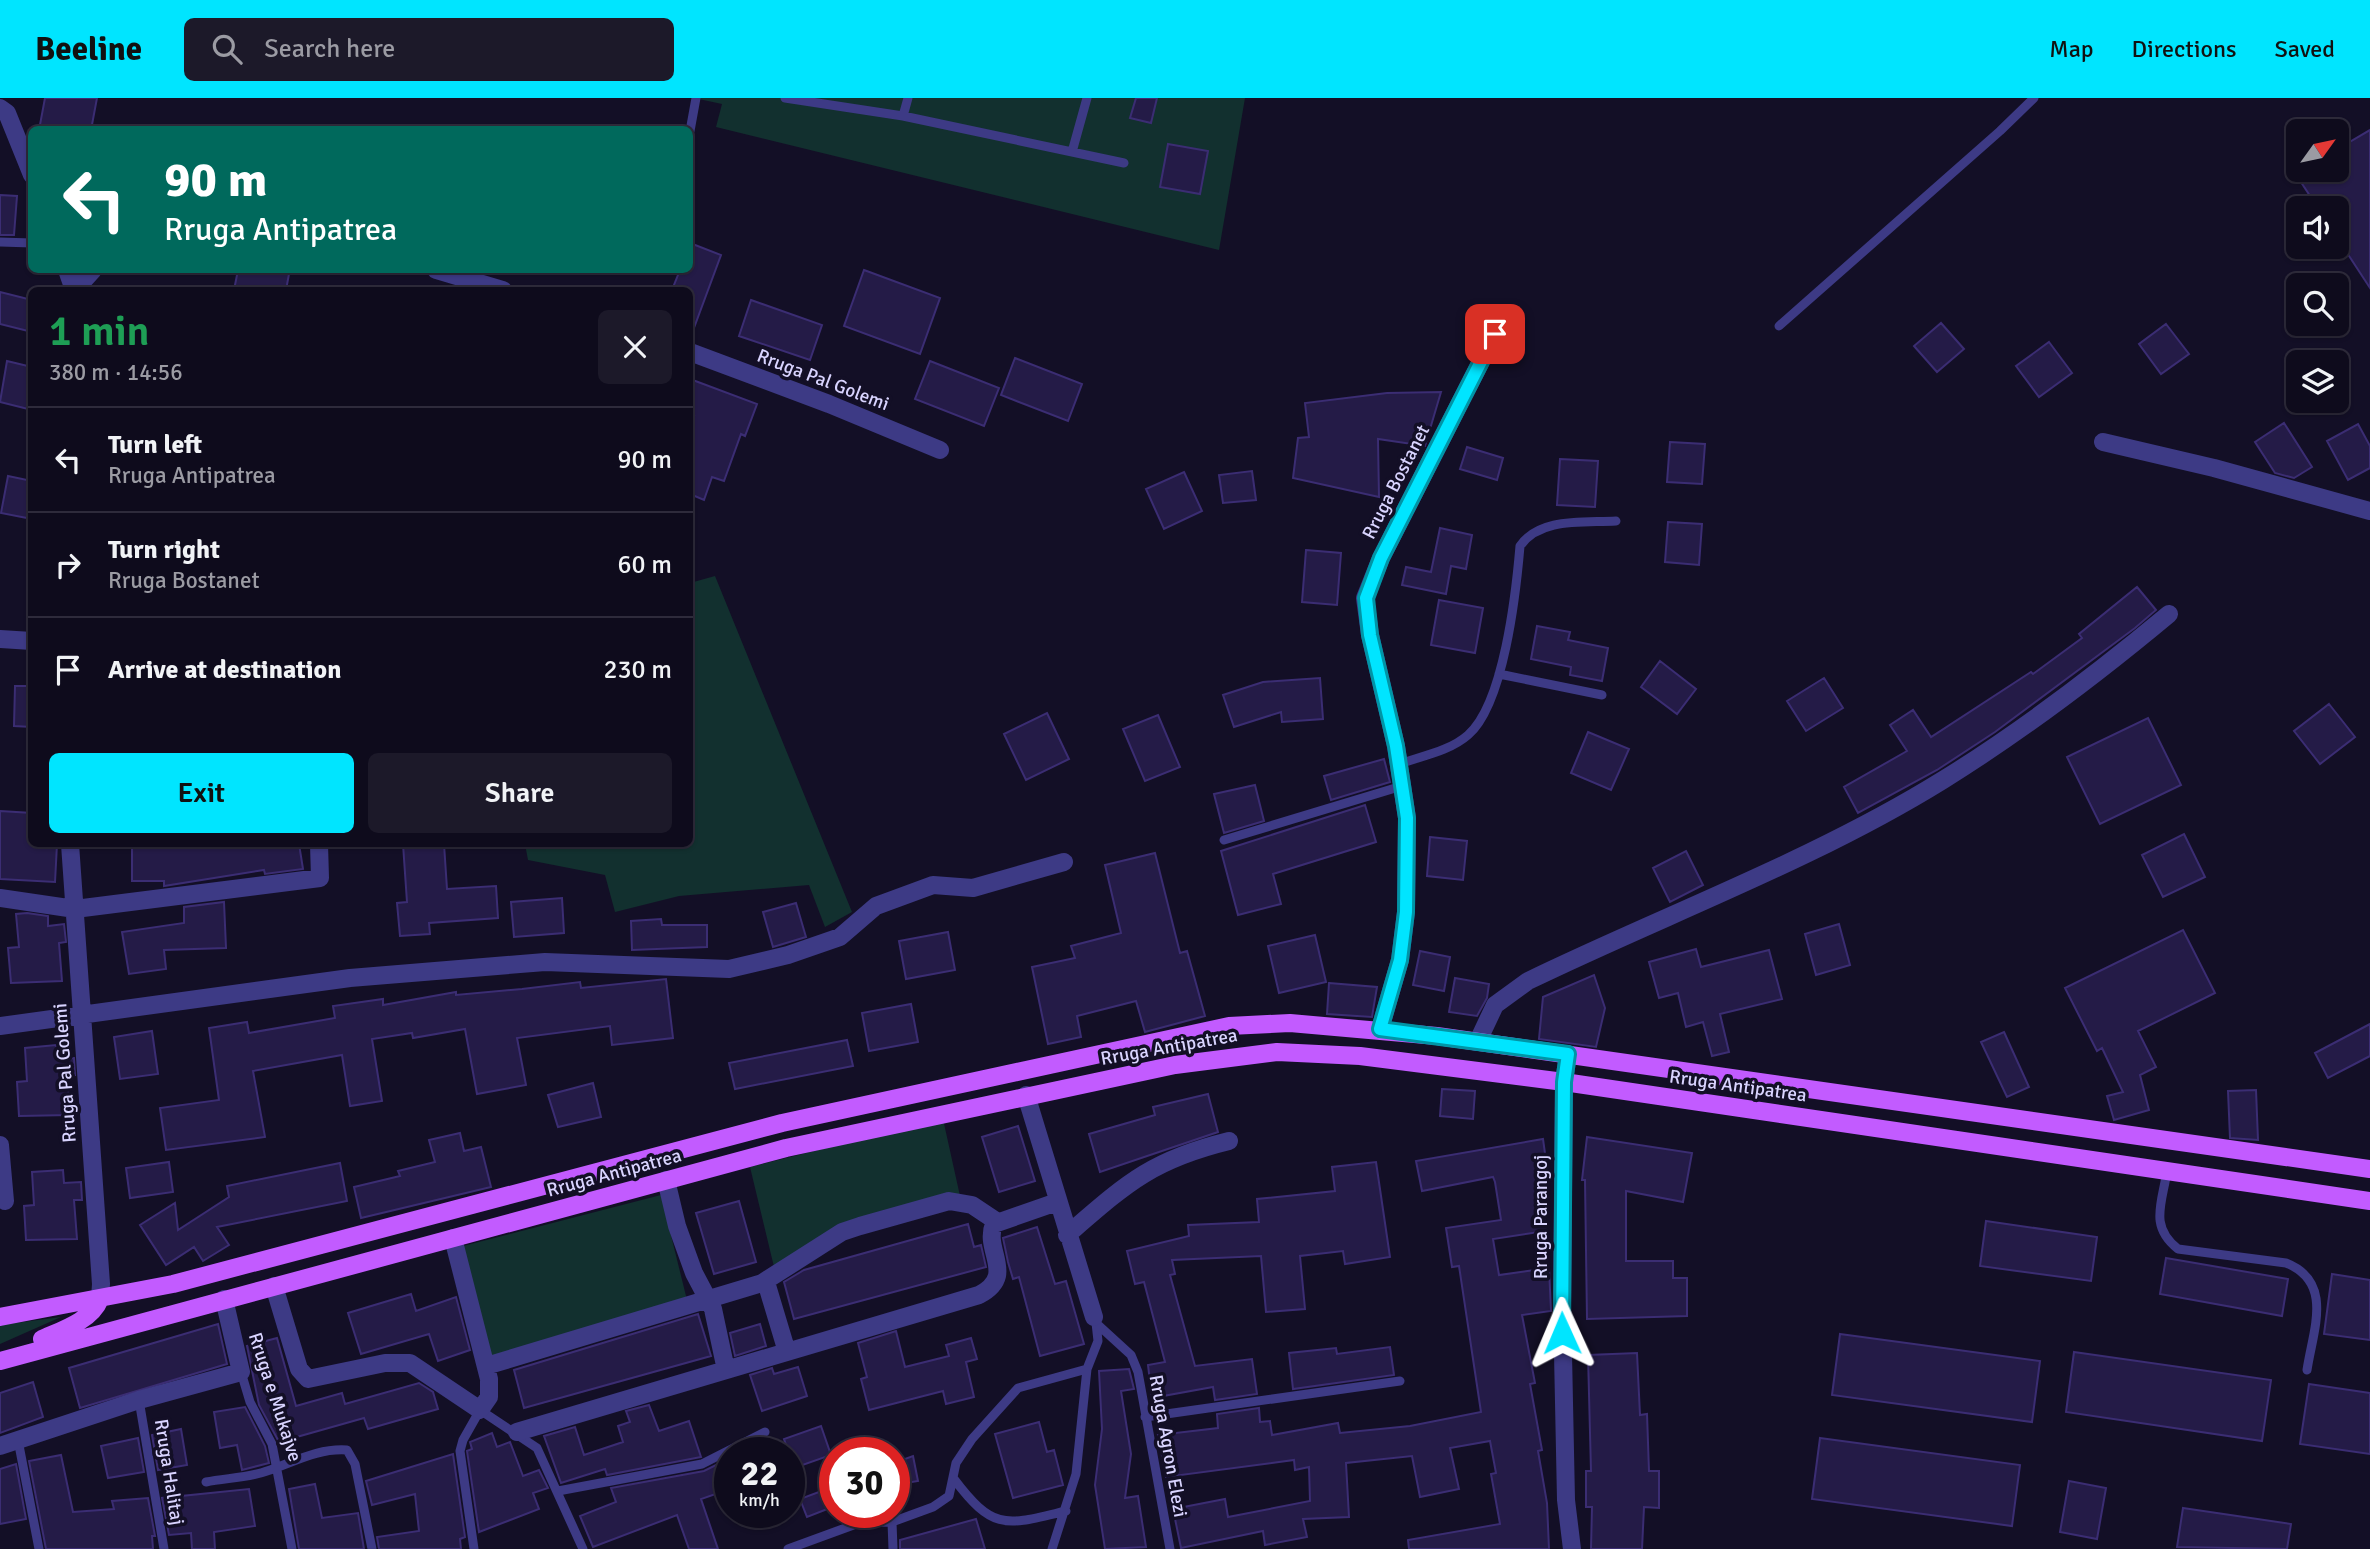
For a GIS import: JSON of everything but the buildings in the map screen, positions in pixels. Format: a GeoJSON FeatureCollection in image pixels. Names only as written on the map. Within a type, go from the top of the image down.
{"type":"FeatureCollection","features":[{"type":"Feature","properties":{"kind":"main road","name":"Rruga Antipatrea"},"geometry":{"type":"LineString","coordinates":[[0,1317],[173,1284],[782,1124],[1030,1067],[1229,1026],[1290,1023],[1380,1029],[1478,1041],[2370,1169]]}},
{"type":"Feature","properties":{"kind":"main road","name":"Rruga Antipatrea"},"geometry":{"type":"LineString","coordinates":[[0,1361],[786,1148],[1026,1095],[1214,1058],[1277,1052],[1360,1056],[1564,1082],[2370,1201]]}},
{"type":"Feature","properties":{"kind":"main road"},"geometry":{"type":"LineString","coordinates":[[22,1354],[40,1340],[86,1317],[96,1308],[100,1299]]}},
{"type":"Feature","properties":{"kind":"street"},"geometry":{"type":"LineString","coordinates":[[0,108],[7,113],[28,165]]}},
{"type":"Feature","properties":{"kind":"street"},"geometry":{"type":"LineString","coordinates":[[78,287],[90,273]]}},
{"type":"Feature","properties":{"kind":"street"},"geometry":{"type":"LineString","coordinates":[[446,273],[493,287]]}},
{"type":"Feature","properties":{"kind":"street","name":"Rruga Bostanet"},"geometry":{"type":"LineString","coordinates":[[1380,1029],[1400,960],[1406,912],[1407,818],[1399,764],[1370,635],[1366,598],[1381,558],[1495,334]]}},
{"type":"Feature","properties":{"kind":"street","name":"Rruga Pal Golemi"},"geometry":{"type":"LineString","coordinates":[[693,353],[829,404],[940,450]]}},
{"type":"Feature","properties":{"kind":"street"},"geometry":{"type":"LineString","coordinates":[[2103,442],[2214,468],[2370,511]]}},
{"type":"Feature","properties":{"kind":"street"},"geometry":{"type":"LineString","coordinates":[[1478,1041],[1495,1005],[1528,981],[1809,851],[1941,781],[2078,688],[2169,614]]}},
{"type":"Feature","properties":{"kind":"street"},"geometry":{"type":"LineString","coordinates":[[0,639],[28,641]]}},
{"type":"Feature","properties":{"kind":"street","name":"Rruga Pal Golemi"},"geometry":{"type":"LineString","coordinates":[[70,847],[100,1299]]}},
{"type":"Feature","properties":{"kind":"street"},"geometry":{"type":"LineString","coordinates":[[0,898],[75,909],[320,878],[319,847]]}},
{"type":"Feature","properties":{"kind":"street"},"geometry":{"type":"LineString","coordinates":[[0,1026],[350,978],[545,962],[729,969],[788,955],[840,937],[876,906],[933,885],[973,888],[1064,862]]}},
{"type":"Feature","properties":{"kind":"street","name":"Rruga Parangoj"},"geometry":{"type":"LineString","coordinates":[[1568,1054],[1564,1082],[1562,1319],[1566,1500],[1573,1549]]}},
{"type":"Feature","properties":{"kind":"street"},"geometry":{"type":"LineString","coordinates":[[1026,1095],[1095,1320]]}},
{"type":"Feature","properties":{"kind":"street"},"geometry":{"type":"LineString","coordinates":[[1067,1235],[1126,1184],[1152,1167],[1181,1154],[1229,1141]]}},
{"type":"Feature","properties":{"kind":"street"},"geometry":{"type":"LineString","coordinates":[[0,1145],[5,1201]]}},
{"type":"Feature","properties":{"kind":"street"},"geometry":{"type":"LineString","coordinates":[[666,1181],[677,1226],[694,1273],[709,1299],[726,1370]]}},
{"type":"Feature","properties":{"kind":"street"},"geometry":{"type":"LineString","coordinates":[[486,1366],[766,1282],[842,1232],[949,1201],[972,1205],[996,1222]]}},
{"type":"Feature","properties":{"kind":"street"},"geometry":{"type":"LineString","coordinates":[[996,1222],[1057,1202]]}},
{"type":"Feature","properties":{"kind":"street"},"geometry":{"type":"LineString","coordinates":[[517,1432],[990,1289],[998,1270],[992,1232],[996,1222]]}},
{"type":"Feature","properties":{"kind":"street"},"geometry":{"type":"LineString","coordinates":[[274,1286],[299,1369],[308,1379],[385,1363],[410,1363],[480,1410],[491,1388],[453,1238]]}},
{"type":"Feature","properties":{"kind":"street"},"geometry":{"type":"LineString","coordinates":[[766,1282],[787,1352]]}},
{"type":"Feature","properties":{"kind":"street","name":"Rruga e Mukajve"},"geometry":{"type":"LineString","coordinates":[[224,1299],[241,1372]]}},
{"type":"Feature","properties":{"kind":"street"},"geometry":{"type":"LineString","coordinates":[[0,1446],[139,1400],[241,1372]]}},
{"type":"Feature","properties":{"kind":"lane"},"geometry":{"type":"LineString","coordinates":[[691,126],[696,98]]}},
{"type":"Feature","properties":{"kind":"lane"},"geometry":{"type":"LineString","coordinates":[[785,98],[904,116],[1124,163]]}},
{"type":"Feature","properties":{"kind":"lane"},"geometry":{"type":"LineString","coordinates":[[904,116],[908,98]]}},
{"type":"Feature","properties":{"kind":"lane"},"geometry":{"type":"LineString","coordinates":[[1072,152],[1087,98]]}},
{"type":"Feature","properties":{"kind":"lane"},"geometry":{"type":"LineString","coordinates":[[1779,326],[2034,98]]}},
{"type":"Feature","properties":{"kind":"lane"},"geometry":{"type":"LineString","coordinates":[[0,242],[28,243]]}},
{"type":"Feature","properties":{"kind":"lane"},"geometry":{"type":"LineString","coordinates":[[1399,764],[1458,744],[1471,733],[1482,717],[1499,674],[1520,546],[1526,538],[1538,529],[1552,525],[1616,521]]}},
{"type":"Feature","properties":{"kind":"lane"},"geometry":{"type":"LineString","coordinates":[[1499,674],[1602,695]]}},
{"type":"Feature","properties":{"kind":"lane"},"geometry":{"type":"LineString","coordinates":[[1224,840],[1402,786]]}},
{"type":"Feature","properties":{"kind":"lane"},"geometry":{"type":"LineString","coordinates":[[2167,1171],[2159,1227],[2166,1240],[2178,1249],[2286,1263],[2301,1269],[2313,1282],[2318,1301],[2307,1370]]}},
{"type":"Feature","properties":{"kind":"lane"},"geometry":{"type":"LineString","coordinates":[[1052,1549],[1076,1474],[1087,1369],[1098,1341],[1095,1320]]}},
{"type":"Feature","properties":{"kind":"lane","name":"Rruga Agron Elezi"},"geometry":{"type":"LineString","coordinates":[[1095,1320],[1131,1355],[1138,1372],[1170,1549]]}},
{"type":"Feature","properties":{"kind":"lane"},"geometry":{"type":"LineString","coordinates":[[910,1515],[933,1507],[949,1496],[956,1463],[972,1439],[1018,1388],[1087,1369]]}},
{"type":"Feature","properties":{"kind":"lane","name":"Rruga e Mukajve"},"geometry":{"type":"LineString","coordinates":[[241,1372],[250,1402],[272,1444],[292,1549]]}},
{"type":"Feature","properties":{"kind":"lane"},"geometry":{"type":"LineString","coordinates":[[1145,1417],[1400,1381]]}},
{"type":"Feature","properties":{"kind":"lane","name":"Rruga Halitaj"},"geometry":{"type":"LineString","coordinates":[[139,1400],[164,1549]]}},
{"type":"Feature","properties":{"kind":"lane"},"geometry":{"type":"LineString","coordinates":[[474,1549],[460,1451],[463,1440],[480,1410],[517,1432],[537,1448],[583,1549]]}},
{"type":"Feature","properties":{"kind":"lane"},"geometry":{"type":"LineString","coordinates":[[558,1490],[702,1464],[765,1432]]}},
{"type":"Feature","properties":{"kind":"lane"},"geometry":{"type":"LineString","coordinates":[[18,1440],[39,1549]]}},
{"type":"Feature","properties":{"kind":"lane"},"geometry":{"type":"LineString","coordinates":[[206,1482],[264,1472],[333,1449],[347,1450],[355,1464],[372,1549]]}},
{"type":"Feature","properties":{"kind":"lane"},"geometry":{"type":"LineString","coordinates":[[954,1479],[972,1503],[999,1521],[1019,1522],[1066,1511]]}},
{"type":"Feature","properties":{"kind":"lane"},"geometry":{"type":"LineString","coordinates":[[788,1549],[845,1528]]}},
{"type":"Feature","properties":{"kind":"lane"},"geometry":{"type":"LineString","coordinates":[[892,1528],[893,1549]]}},
{"type":"Feature","properties":{"kind":"green space"},"geometry":{"type":"Polygon","coordinates":[[[694,98],[1245,98],[1219,250],[716,127],[722,104],[694,98]]]}},
{"type":"Feature","properties":{"kind":"green space"},"geometry":{"type":"Polygon","coordinates":[[[715,576],[852,912],[825,927],[809,885],[679,896],[615,912],[605,875],[528,860],[526,847],[693,847],[693,582],[715,576]]]}},
{"type":"Feature","properties":{"kind":"green space"},"geometry":{"type":"Polygon","coordinates":[[[943,1119],[960,1196],[834,1229],[775,1271],[750,1167],[943,1119]]]}},
{"type":"Feature","properties":{"kind":"green space"},"geometry":{"type":"Polygon","coordinates":[[[661,1195],[687,1300],[490,1360],[463,1246],[661,1195]]]}},
{"type":"Feature","properties":{"kind":"green space"},"geometry":{"type":"Polygon","coordinates":[[[61,1317],[0,1344],[0,1325],[61,1317]]]}},
{"type":"Feature","properties":{"kind":"route"},"geometry":{"type":"LineString","coordinates":[[1495,334],[1381,558],[1366,598],[1370,635],[1396,746],[1407,818],[1406,912],[1400,960],[1380,1029],[1568,1054],[1564,1082],[1562,1333]]}}]}
